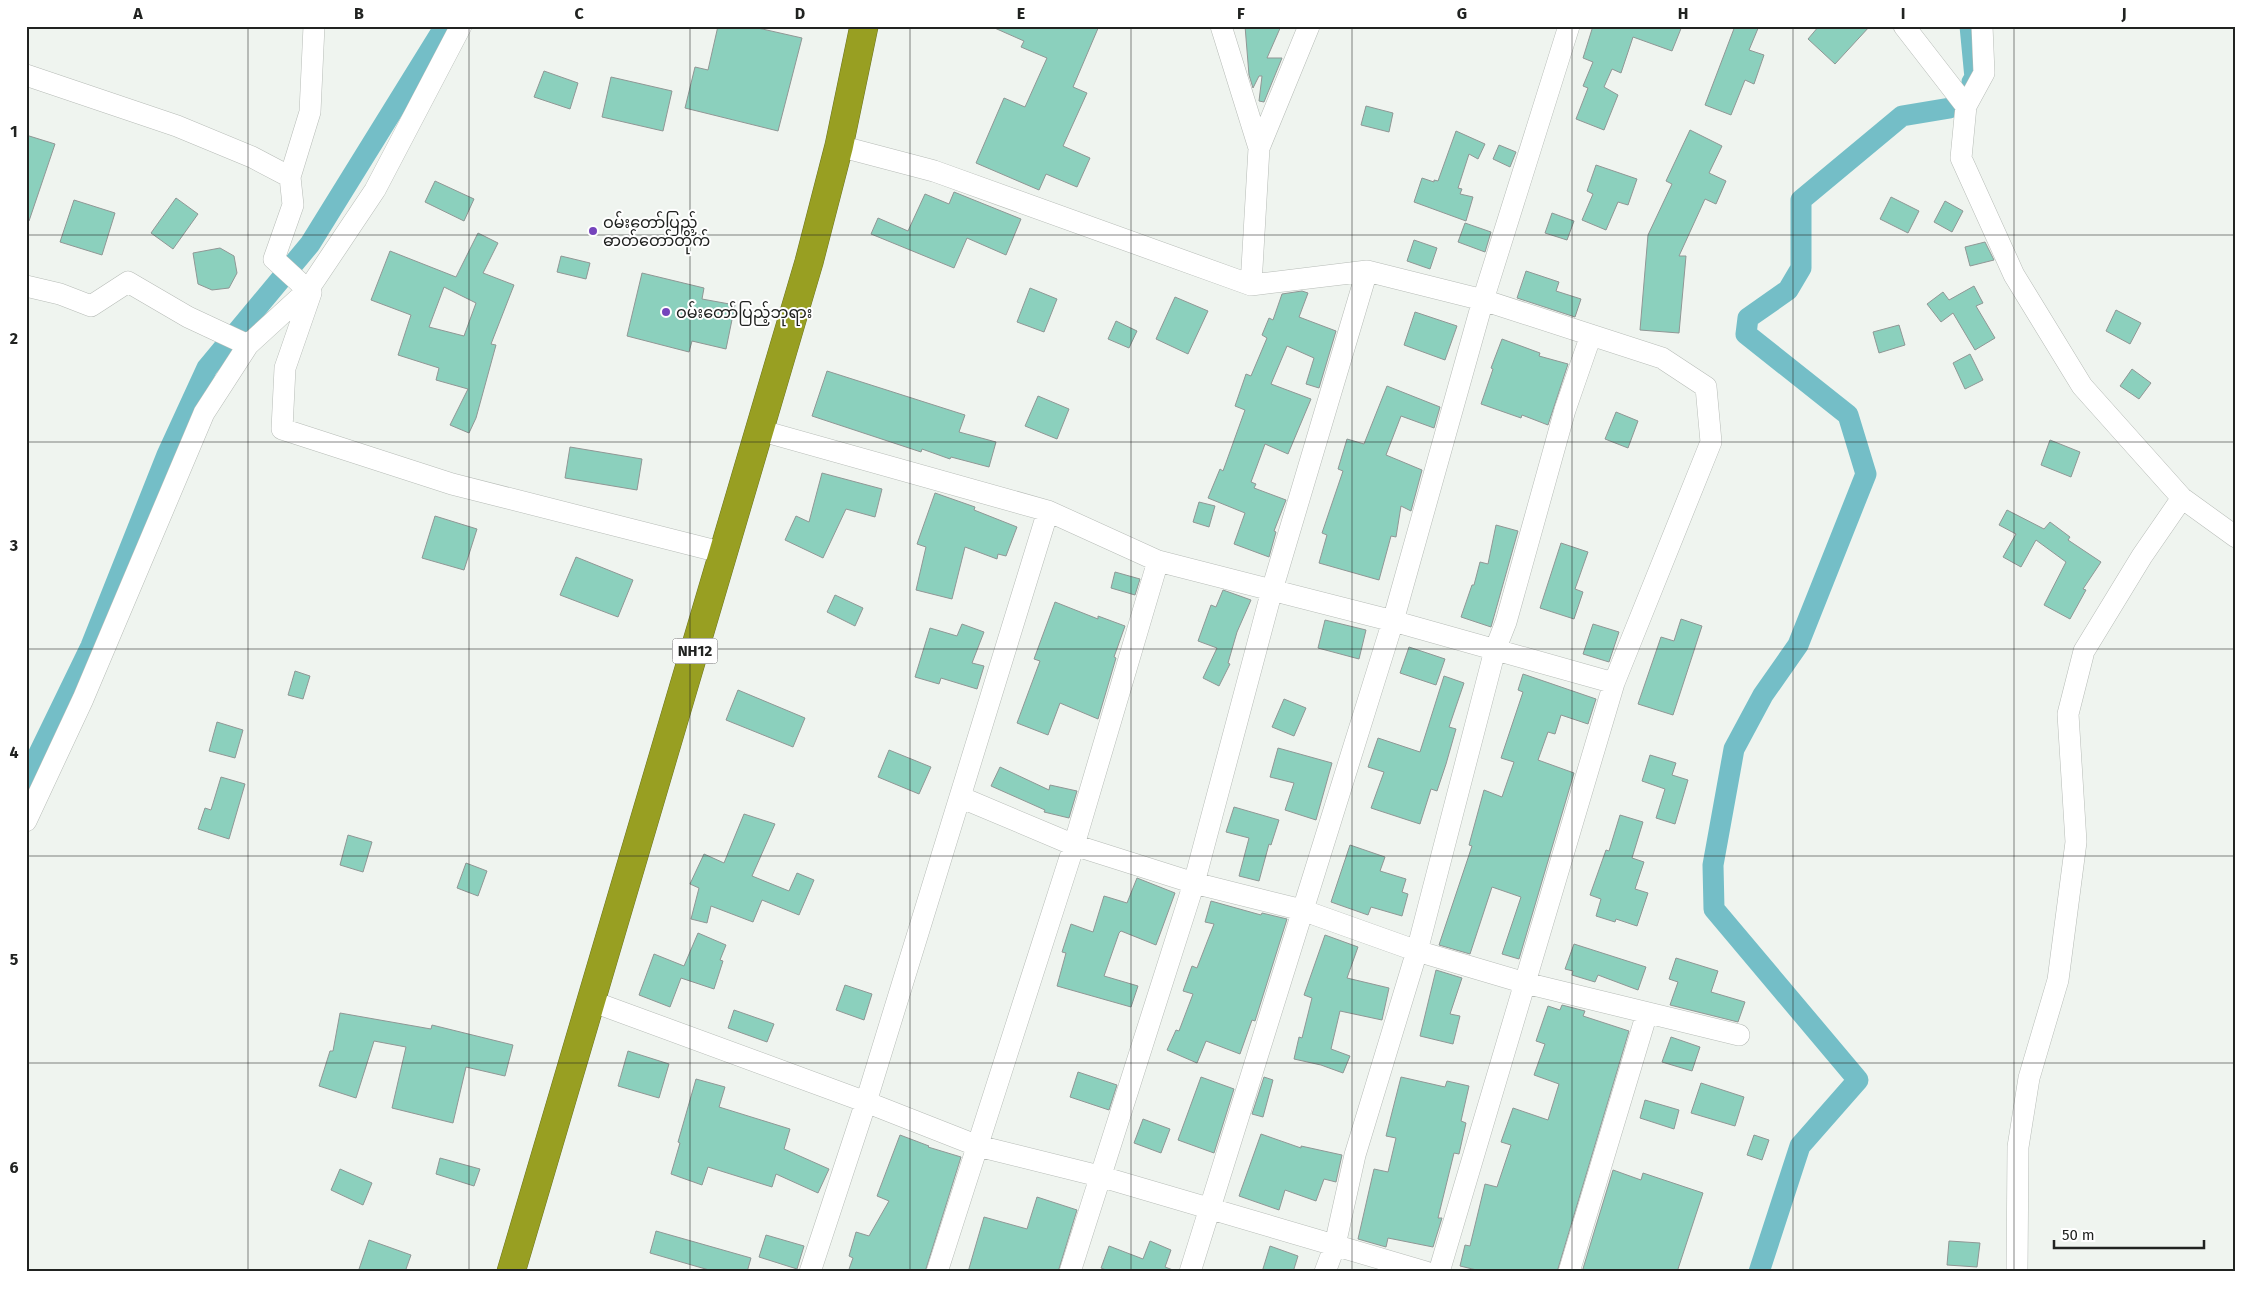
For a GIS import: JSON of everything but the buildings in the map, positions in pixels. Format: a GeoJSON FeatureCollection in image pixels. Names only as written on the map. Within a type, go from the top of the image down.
{"type":"FeatureCollection","features":[{"type":"Feature","properties":{"kind":"highway","name":"NH12"},"geometry":{"type":"LineString","coordinates":[[510,1272],[809,262],[839,146],[864,26]]}},
{"type":"Feature","properties":{"kind":"street"},"geometry":{"type":"LineString","coordinates":[[314,26],[310,112],[290,177],[293,205],[274,259],[311,293],[285,368],[282,429],[452,484],[724,553]]}},
{"type":"Feature","properties":{"kind":"street"},"geometry":{"type":"LineString","coordinates":[[26,821],[83,698],[204,413],[243,342],[304,286],[375,190],[462,26]]}},
{"type":"Feature","properties":{"kind":"street"},"geometry":{"type":"LineString","coordinates":[[1221,26],[1259,148]]}},
{"type":"Feature","properties":{"kind":"street"},"geometry":{"type":"LineString","coordinates":[[1251,285],[1259,148],[1309,26]]}},
{"type":"Feature","properties":{"kind":"street"},"geometry":{"type":"LineString","coordinates":[[1190,1272],[1393,621],[1482,300],[1569,26]]}},
{"type":"Feature","properties":{"kind":"street"},"geometry":{"type":"LineString","coordinates":[[1904,26],[1966,106]]}},
{"type":"Feature","properties":{"kind":"street"},"geometry":{"type":"LineString","coordinates":[[1982,26],[1984,73],[1966,106],[1961,158],[2014,275],[2082,386],[2182,498],[2236,537]]}},
{"type":"Feature","properties":{"kind":"street"},"geometry":{"type":"LineString","coordinates":[[26,75],[177,126],[252,157],[290,177]]}},
{"type":"Feature","properties":{"kind":"street"},"geometry":{"type":"LineString","coordinates":[[839,146],[934,171],[1251,285],[1367,271],[1482,300],[1662,358],[1706,386],[1711,442],[1614,683],[1439,1272]]}},
{"type":"Feature","properties":{"kind":"street"},"geometry":{"type":"LineString","coordinates":[[1070,1272],[1194,882],[1272,590],[1367,271]]}},
{"type":"Feature","properties":{"kind":"street"},"geometry":{"type":"LineString","coordinates":[[26,286],[60,294],[91,306],[128,282],[188,317],[243,342]]}},
{"type":"Feature","properties":{"kind":"street"},"geometry":{"type":"LineString","coordinates":[[1325,1272],[1335,1245],[1355,1154],[1417,951],[1495,650],[1506,622],[1565,410],[1591,335]]}},
{"type":"Feature","properties":{"kind":"street"},"geometry":{"type":"LineString","coordinates":[[759,430],[1048,511],[1158,561],[1393,621],[1614,683]]}},
{"type":"Feature","properties":{"kind":"street"},"geometry":{"type":"LineString","coordinates":[[2016,1272],[2018,1146],[2029,1078],[2058,980],[2076,842],[2068,714],[2084,652],[2142,556],[2182,498]]}},
{"type":"Feature","properties":{"kind":"street"},"geometry":{"type":"LineString","coordinates":[[810,1272],[866,1102],[1048,511]]}},
{"type":"Feature","properties":{"kind":"street"},"geometry":{"type":"LineString","coordinates":[[937,1272],[1074,845],[1158,561]]}},
{"type":"Feature","properties":{"kind":"street"},"geometry":{"type":"LineString","coordinates":[[960,797],[1074,845],[1194,882],[1302,910],[1417,951],[1525,983],[1739,1035]]}},
{"type":"Feature","properties":{"kind":"street"},"geometry":{"type":"LineString","coordinates":[[591,1002],[866,1102],[978,1146],[1099,1176],[1426,1272]]}},
{"type":"Feature","properties":{"kind":"street"},"geometry":{"type":"LineString","coordinates":[[1569,1272],[1648,1013]]}},
{"type":"Feature","properties":{"kind":"waterway"},"geometry":{"type":"LineString","coordinates":[[26,780],[91,646],[167,455],[207,368],[310,244],[445,26]]}},
{"type":"Feature","properties":{"kind":"waterway"},"geometry":{"type":"LineString","coordinates":[[1970,26],[1975,78],[1972,82]]}},
{"type":"Feature","properties":{"kind":"waterway"},"geometry":{"type":"LineString","coordinates":[[1759,1272],[1800,1146],[1858,1080],[1714,909],[1713,865],[1734,749],[1763,695],[1798,645],[1866,474],[1848,415],[1746,334],[1748,318],[1788,290],[1801,268],[1801,200],[1902,116],[1950,108]]}},
{"type":"Feature","properties":{"kind":"place","name":"ဝမ်းတော်ပြည့် ဓာတ်တော်တိုက်"},"geometry":{"type":"Point","coordinates":[593,231]}},
{"type":"Feature","properties":{"kind":"place","name":"ဝမ်းတော်ပြည့်ဘုရား"},"geometry":{"type":"Point","coordinates":[666,312]}}]}
